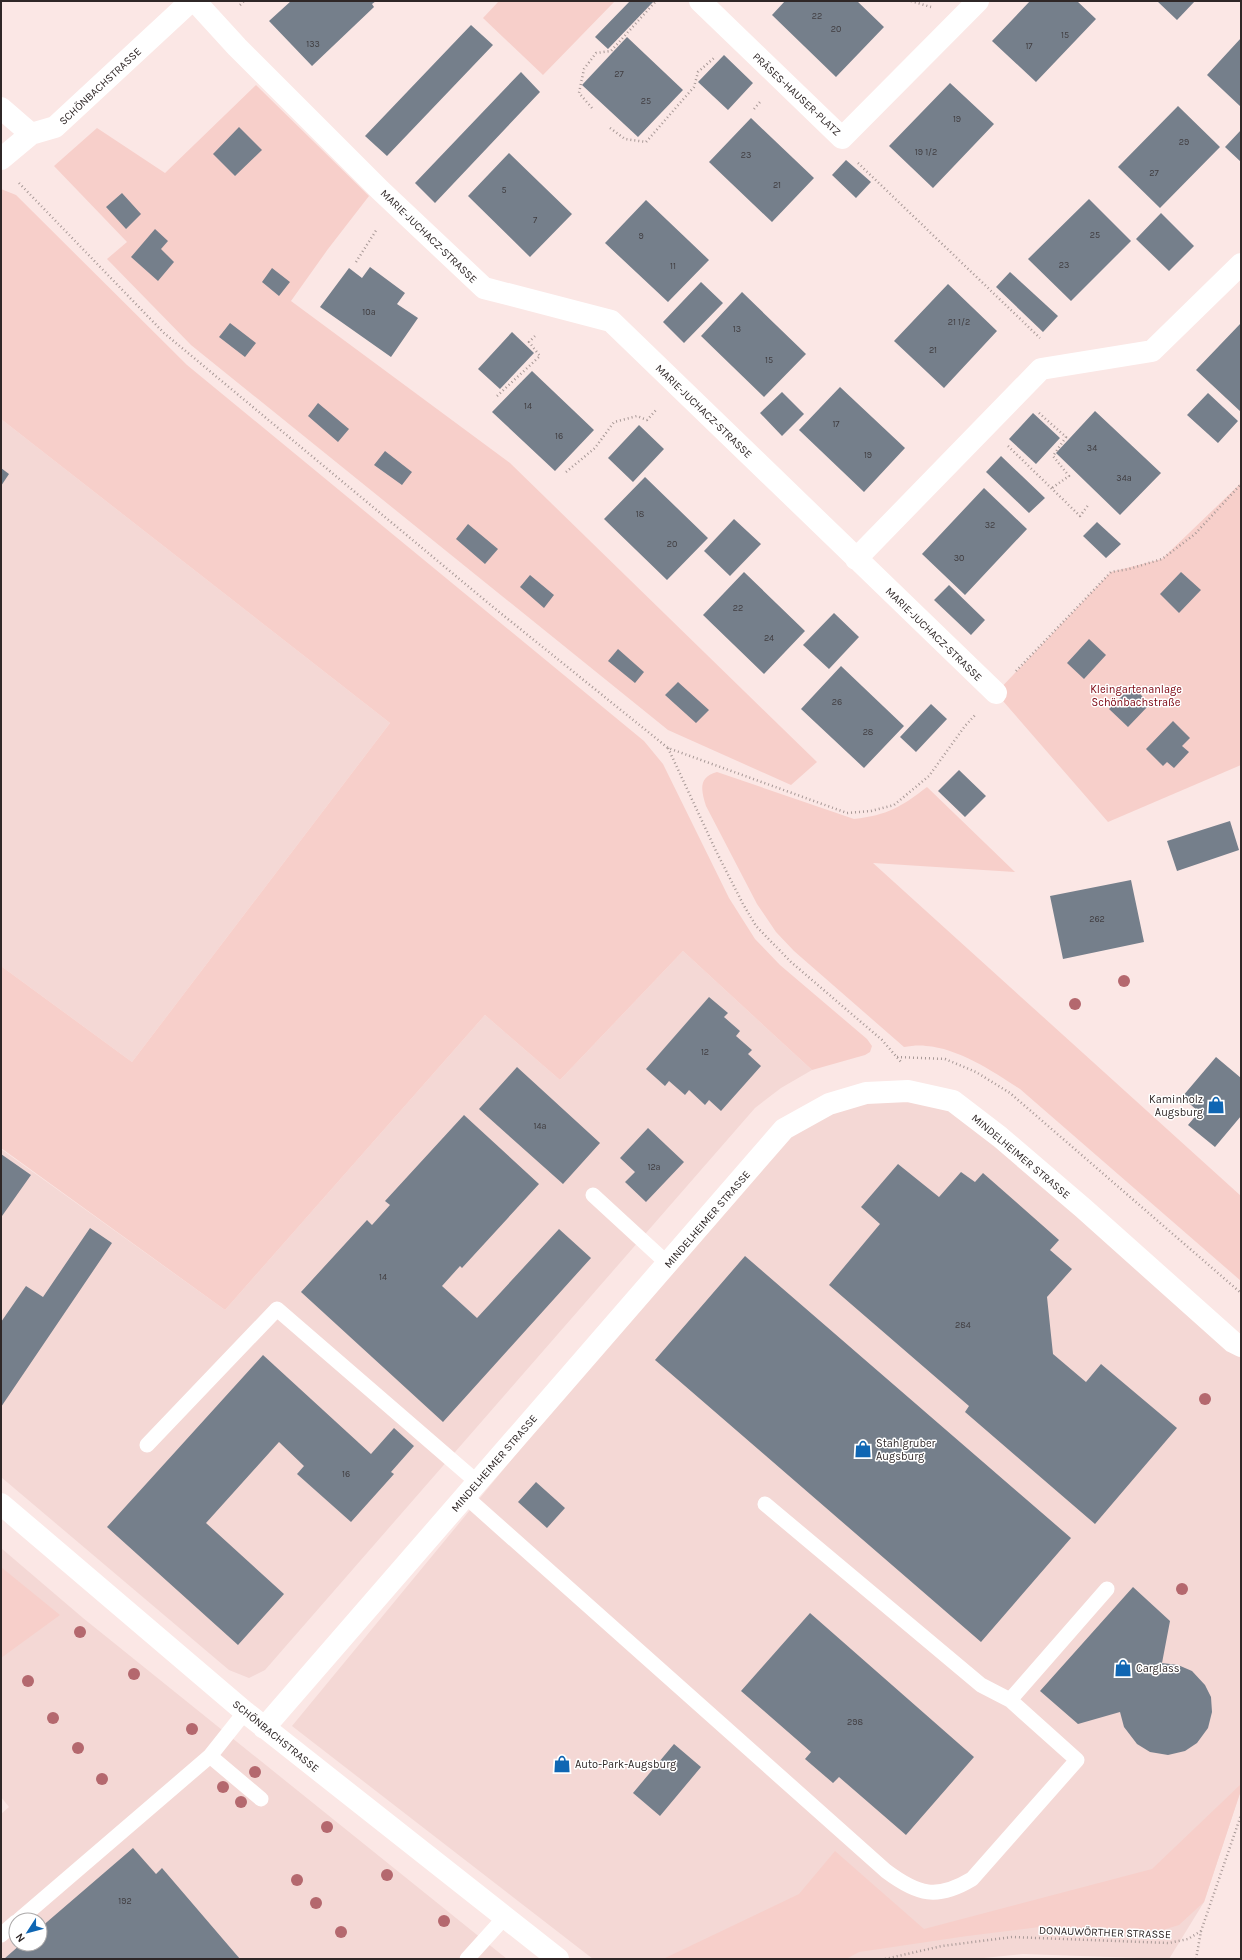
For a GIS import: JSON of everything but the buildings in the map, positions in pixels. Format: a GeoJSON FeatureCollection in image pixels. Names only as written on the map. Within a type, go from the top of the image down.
{"type":"FeatureCollection","features":[{"type":"Feature","properties":{"kind":"street","name":"SCHÖNBACHSTRASSE"},"geometry":{"type":"LineString","coordinates":[[1,159],[31,134],[55,127],[191,1]]}},
{"type":"Feature","properties":{"kind":"street","name":"MARIE-JUCHACZ-STRASSE"},"geometry":{"type":"LineString","coordinates":[[195,1],[237,47],[393,202],[484,288],[611,320],[996,693]]}},
{"type":"Feature","properties":{"kind":"street","name":"PRÄSES-HAUSER-PLATZ"},"geometry":{"type":"LineString","coordinates":[[700,1],[842,138],[978,1]]}},
{"type":"Feature","properties":{"kind":"street"},"geometry":{"type":"LineString","coordinates":[[1,108],[31,134]]}},
{"type":"Feature","properties":{"kind":"street"},"geometry":{"type":"LineString","coordinates":[[856,559],[1041,369],[1152,351],[1241,264]]}},
{"type":"Feature","properties":{"kind":"street","name":"MINDELHEIMER STRASSE"},"geometry":{"type":"LineString","coordinates":[[264,1728],[784,1129],[829,1104],[866,1093],[908,1091],[954,1101],[1000,1137],[1083,1208],[1233,1342],[1241,1346]]}},
{"type":"Feature","properties":{"kind":"street","name":"SCHÖNBACHSTRASSE"},"geometry":{"type":"LineString","coordinates":[[1,1504],[244,1712],[558,1959]]}},
{"type":"Feature","properties":{"kind":"lane"},"geometry":{"type":"LineString","coordinates":[[593,1196],[668,1264]]}},
{"type":"Feature","properties":{"kind":"lane"},"geometry":{"type":"LineString","coordinates":[[147,1445],[277,1308],[471,1489],[886,1871],[904,1884],[920,1891],[949,1892],[972,1879],[1078,1760],[1010,1700],[981,1685],[765,1504]]}},
{"type":"Feature","properties":{"kind":"lane"},"geometry":{"type":"LineString","coordinates":[[1010,1700],[1107,1589]]}},
{"type":"Feature","properties":{"kind":"lane"},"geometry":{"type":"LineString","coordinates":[[28,1912],[210,1756],[244,1712]]}},
{"type":"Feature","properties":{"kind":"lane"},"geometry":{"type":"LineString","coordinates":[[210,1756],[261,1799]]}},
{"type":"Feature","properties":{"kind":"lane"},"geometry":{"type":"LineString","coordinates":[[467,1959],[504,1918]]}},
{"type":"Feature","properties":{"kind":"path"},"geometry":{"type":"LineString","coordinates":[[592,108],[579,93],[584,69],[596,53],[611,51],[656,1]]}},
{"type":"Feature","properties":{"kind":"path"},"geometry":{"type":"LineString","coordinates":[[610,128],[625,139],[646,142],[694,87],[698,72],[737,37]]}},
{"type":"Feature","properties":{"kind":"path"},"geometry":{"type":"LineString","coordinates":[[842,138],[854,160],[1042,340],[1054,367]]}},
{"type":"Feature","properties":{"kind":"path"},"geometry":{"type":"LineString","coordinates":[[15,179],[164,332],[487,602],[668,748],[847,813],[871,811],[894,806],[929,776],[965,726],[1111,572],[1129,569],[1162,559],[1195,534],[1241,484]]}},
{"type":"Feature","properties":{"kind":"path"},"geometry":{"type":"LineString","coordinates":[[356,262],[393,202]]}},
{"type":"Feature","properties":{"kind":"path"},"geometry":{"type":"LineString","coordinates":[[497,396],[540,356],[529,342],[560,308]]}},
{"type":"Feature","properties":{"kind":"path"},"geometry":{"type":"LineString","coordinates":[[566,472],[595,448],[614,422],[637,416],[647,420],[678,386]]}},
{"type":"Feature","properties":{"kind":"path"},"geometry":{"type":"LineString","coordinates":[[1017,393],[1066,437],[1053,456],[1069,476],[1052,488]]}},
{"type":"Feature","properties":{"kind":"path"},"geometry":{"type":"LineString","coordinates":[[986,425],[1080,516],[1089,504]]}},
{"type":"Feature","properties":{"kind":"path"},"geometry":{"type":"LineString","coordinates":[[668,748],[716,851],[756,926],[791,962],[882,1040],[898,1057],[907,1071],[908,1091]]}},
{"type":"Feature","properties":{"kind":"path"},"geometry":{"type":"LineString","coordinates":[[898,1057],[945,1059],[976,1072],[1010,1093],[1241,1293]]}},
{"type":"Feature","properties":{"kind":"path"},"geometry":{"type":"LineString","coordinates":[[1196,1959],[1201,1931],[1241,1815]]}},
{"type":"Feature","properties":{"kind":"path","name":"DONAUWÖRTHER STRASSE"},"geometry":{"type":"LineString","coordinates":[[885,1959],[942,1946],[1012,1937],[1169,1943],[1188,1939],[1201,1931]]}},
{"type":"Feature","properties":{"kind":"shaded area"},"geometry":{"type":"Polygon","coordinates":[[[1,419],[390,723],[132,1062],[1,966],[1,419]]]}},
{"type":"Feature","properties":{"kind":"shaded area"},"geometry":{"type":"Polygon","coordinates":[[[683,951],[812,1070],[781,1088],[755,1108],[265,1670],[249,1678],[229,1670],[1,1477],[1,1149],[225,1310],[485,1015],[560,1080],[683,951]]]}},
{"type":"Feature","properties":{"kind":"shaded area"},"geometry":{"type":"Polygon","coordinates":[[[866,1093],[953,1101],[1241,1346],[1241,1790],[1204,1902],[1169,1959],[1023,1954],[974,1959],[593,1959],[292,1726],[784,1129],[866,1093]]]}},
{"type":"Feature","properties":{"kind":"shaded area"},"geometry":{"type":"Polygon","coordinates":[[[1,1548],[83,1618],[507,1959],[1,1959],[1,1814],[9,1807],[1,1797],[1,1548]]]}},
{"type":"Feature","properties":{"kind":"green space"},"geometry":{"type":"Polygon","coordinates":[[[499,1],[615,1],[543,75],[483,18],[499,1]]]}},
{"type":"Feature","properties":{"kind":"green space"},"geometry":{"type":"Polygon","coordinates":[[[256,85],[369,196],[328,249],[291,301],[510,463],[817,762],[791,785],[668,730],[191,345],[107,259],[127,242],[54,166],[97,128],[165,173],[256,85]]]}},
{"type":"Feature","properties":{"kind":"green space"},"geometry":{"type":"Polygon","coordinates":[[[1,189],[16,195],[187,365],[644,741],[663,764],[729,898],[755,939],[780,965],[867,1039],[872,1046],[870,1052],[865,1055],[812,1070],[683,951],[560,1080],[485,1015],[225,1310],[1,1148],[1,966],[132,1062],[390,723],[1,419],[1,189]]]}},
{"type":"Feature","properties":{"kind":"green space","name":"Kleingartenanlage Schönbachstraße"},"geometry":{"type":"Polygon","coordinates":[[[1241,483],[1241,765],[1108,822],[996,693],[1111,572],[1162,559],[1241,483]]]}},
{"type":"Feature","properties":{"kind":"green space"},"geometry":{"type":"Polygon","coordinates":[[[717,772],[854,819],[876,815],[894,809],[927,787],[1015,872],[873,863],[1241,1196],[1241,1281],[1020,1089],[999,1075],[951,1051],[923,1046],[904,1047],[794,951],[776,932],[757,904],[706,806],[702,785],[707,777],[717,772]]]}},
{"type":"Feature","properties":{"kind":"green space"},"geometry":{"type":"Polygon","coordinates":[[[1,1567],[60,1615],[1,1658],[1,1567]]]}},
{"type":"Feature","properties":{"kind":"green space"},"geometry":{"type":"Polygon","coordinates":[[[1241,1784],[1241,1790],[1204,1902],[1179,1925],[1153,1933],[1047,1926],[859,1952],[846,1959],[663,1959],[799,1894],[835,1851],[924,1929],[1152,1869],[1241,1784]]]}},
{"type":"Feature","properties":{"kind":"place","name":"Kaminholz Augsburg"},"geometry":{"type":"Point","coordinates":[1216,1105]}},
{"type":"Feature","properties":{"kind":"place","name":"Stahlgruber Augsburg"},"geometry":{"type":"Point","coordinates":[863,1449]}},
{"type":"Feature","properties":{"kind":"place","name":"Carglass"},"geometry":{"type":"Point","coordinates":[1123,1668]}},
{"type":"Feature","properties":{"kind":"place","name":"Auto-Park-Augsburg"},"geometry":{"type":"Point","coordinates":[562,1764]}}]}
